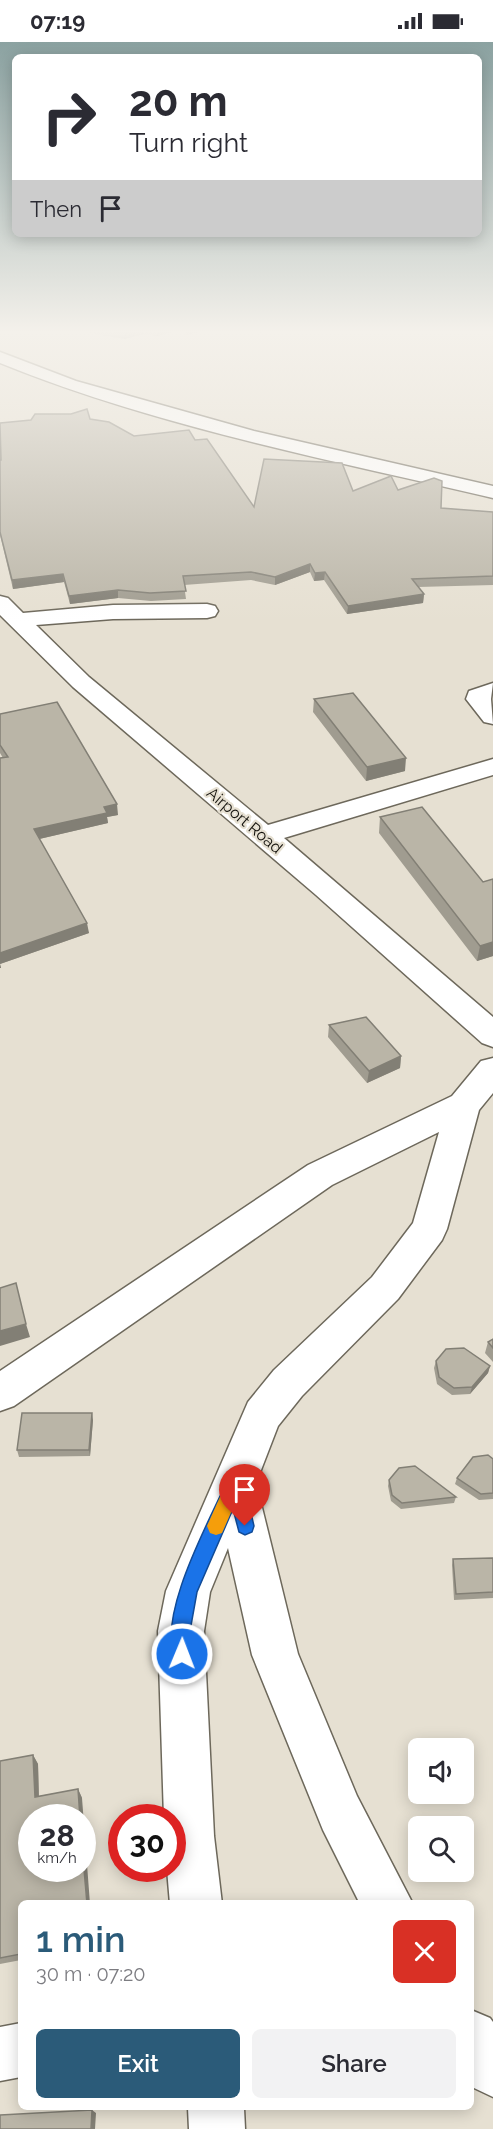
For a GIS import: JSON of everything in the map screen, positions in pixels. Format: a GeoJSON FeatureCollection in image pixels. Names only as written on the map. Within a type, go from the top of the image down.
{"type":"FeatureCollection","features":[{"type":"Feature","properties":{"kind":"street"},"geometry":{"type":"LineString","coordinates":[[220,427],[493,492]]}},
{"type":"Feature","properties":{"kind":"street"},"geometry":{"type":"LineString","coordinates":[[9,611],[207,611]]}},
{"type":"Feature","properties":{"kind":"street","name":"Airport Road"},"geometry":{"type":"LineString","coordinates":[[9,611],[81,682],[264,835],[493,1035]]}},
{"type":"Feature","properties":{"kind":"street"},"geometry":{"type":"LineString","coordinates":[[493,690],[478,696],[478,699],[493,717]]}},
{"type":"Feature","properties":{"kind":"street"},"geometry":{"type":"LineString","coordinates":[[264,835],[493,767]]}},
{"type":"Feature","properties":{"kind":"street"},"geometry":{"type":"LineString","coordinates":[[196,1900],[189,1836],[181,1631],[188,1592],[262,1415],[288,1383],[385,1288],[429,1229],[464,1105],[493,1070]]}},
{"type":"Feature","properties":{"kind":"street"},"geometry":{"type":"LineString","coordinates":[[0,1393],[320,1175],[464,1105]]}},
{"type":"Feature","properties":{"kind":"street"},"geometry":{"type":"LineString","coordinates":[[235,1483],[275,1655],[340,1813],[386,1900]]}},
{"type":"Feature","properties":{"kind":"street"},"geometry":{"type":"LineString","coordinates":[[474,2041],[493,2069]]}},
{"type":"Feature","properties":{"kind":"street"},"geometry":{"type":"LineString","coordinates":[[0,2054],[18,2051]]}},
{"type":"Feature","properties":{"kind":"street"},"geometry":{"type":"LineString","coordinates":[[216,2110],[217,2129]]}},
{"type":"Feature","properties":{"kind":"building"},"geometry":{"type":"Polygon","coordinates":[[[0,427],[119,427],[134,436],[189,430],[195,440],[207,439],[254,507],[264,459],[342,463],[353,491],[391,476],[398,490],[434,478],[442,481],[441,508],[493,512],[493,576],[412,579],[424,594],[348,606],[325,572],[315,573],[310,564],[275,577],[251,572],[183,576],[186,591],[150,593],[118,590],[69,596],[63,574],[12,580],[0,532],[0,427]]]}},
{"type":"Feature","properties":{"kind":"building"},"geometry":{"type":"Polygon","coordinates":[[[353,693],[406,758],[367,767],[314,699],[353,693]]]}},
{"type":"Feature","properties":{"kind":"building"},"geometry":{"type":"Polygon","coordinates":[[[57,702],[117,804],[104,807],[107,813],[34,829],[87,923],[0,953],[0,758],[8,757],[0,745],[0,714],[57,702]]]}},
{"type":"Feature","properties":{"kind":"building"},"geometry":{"type":"Polygon","coordinates":[[[422,807],[483,882],[493,879],[493,942],[480,946],[380,817],[422,807]]]}},
{"type":"Feature","properties":{"kind":"building"},"geometry":{"type":"Polygon","coordinates":[[[366,1017],[401,1056],[369,1071],[329,1025],[366,1017]]]}},
{"type":"Feature","properties":{"kind":"building"},"geometry":{"type":"Polygon","coordinates":[[[16,1283],[26,1324],[0,1331],[0,1288],[16,1283]]]}},
{"type":"Feature","properties":{"kind":"building"},"geometry":{"type":"Polygon","coordinates":[[[464,1348],[490,1366],[472,1387],[454,1388],[439,1377],[436,1361],[446,1349],[464,1348]]]}},
{"type":"Feature","properties":{"kind":"building"},"geometry":{"type":"Polygon","coordinates":[[[22,1413],[92,1413],[89,1450],[17,1450],[22,1413]]]}},
{"type":"Feature","properties":{"kind":"building"},"geometry":{"type":"Polygon","coordinates":[[[488,1455],[493,1459],[493,1493],[481,1494],[457,1478],[473,1457],[488,1455]]]}},
{"type":"Feature","properties":{"kind":"building"},"geometry":{"type":"Polygon","coordinates":[[[415,1466],[456,1497],[402,1503],[392,1495],[389,1480],[399,1468],[415,1466]]]}},
{"type":"Feature","properties":{"kind":"building"},"geometry":{"type":"Polygon","coordinates":[[[493,1558],[493,1592],[456,1594],[453,1559],[493,1558]]]}},
{"type":"Feature","properties":{"kind":"building"},"geometry":{"type":"Polygon","coordinates":[[[33,1755],[35,1797],[78,1789],[79,1804],[18,1804],[18,1882],[85,1882],[87,1900],[18,1900],[18,1955],[0,1958],[0,1761],[33,1755]]]}},
{"type":"Feature","properties":{"kind":"building"},"geometry":{"type":"Polygon","coordinates":[[[92,2110],[91,2129],[0,2129],[0,2115],[92,2110]]]}},
{"type":"Feature","properties":{"kind":"slow traffic"},"geometry":{"type":"LineString","coordinates":[[216,1526],[234,1485]]}},
{"type":"Feature","properties":{"kind":"route"},"geometry":{"type":"LineString","coordinates":[[182,1654],[181,1631],[188,1592],[235,1483],[245,1526]]}}]}
